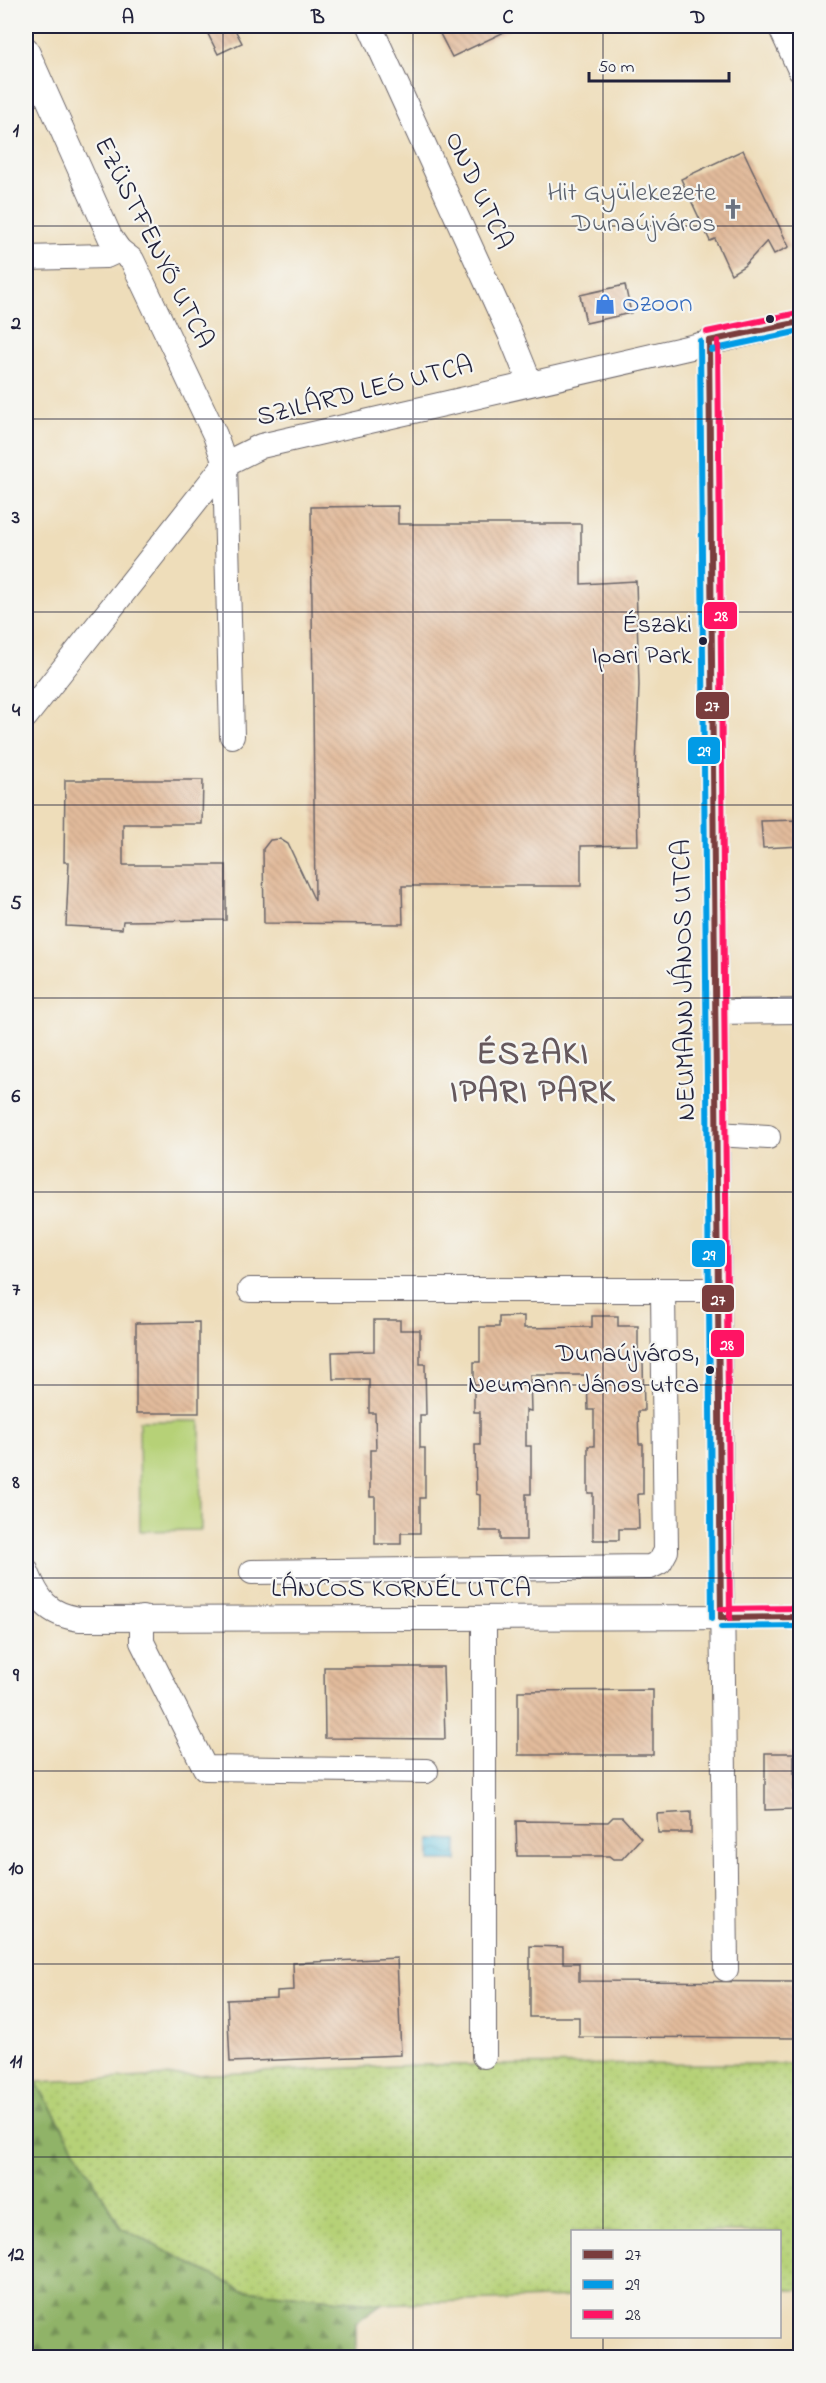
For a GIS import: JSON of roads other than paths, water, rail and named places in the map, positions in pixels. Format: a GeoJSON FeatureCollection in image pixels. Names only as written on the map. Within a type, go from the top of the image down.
{"type":"FeatureCollection","features":[{"type":"Feature","properties":{"kind":"street","name":"OND UTCA"},"geometry":{"type":"LineString","coordinates":[[369,26],[507,325],[530,383]]}},
{"type":"Feature","properties":{"kind":"street"},"geometry":{"type":"LineString","coordinates":[[780,26],[801,70]]}},
{"type":"Feature","properties":{"kind":"street","name":"EZÜSTFENYŐ UTCA"},"geometry":{"type":"LineString","coordinates":[[26,49],[110,237],[119,250],[132,260],[215,435],[225,464],[232,736]]}},
{"type":"Feature","properties":{"kind":"street"},"geometry":{"type":"LineString","coordinates":[[26,258],[106,256],[119,250]]}},
{"type":"Feature","properties":{"kind":"street","name":"SZILÁRD LEÓ UTCA"},"geometry":{"type":"LineString","coordinates":[[26,716],[225,464],[261,446],[709,341],[801,322]]}},
{"type":"Feature","properties":{"kind":"street","name":"NEUMANN JÁNOS UTCA"},"geometry":{"type":"LineString","coordinates":[[709,341],[720,1618],[723,1903],[726,1969]]}},
{"type":"Feature","properties":{"kind":"street"},"geometry":{"type":"LineString","coordinates":[[715,1012],[801,1011]]}},
{"type":"Feature","properties":{"kind":"street"},"geometry":{"type":"LineString","coordinates":[[716,1134],[768,1137]]}},
{"type":"Feature","properties":{"kind":"street"},"geometry":{"type":"LineString","coordinates":[[250,1290],[718,1290]]}},
{"type":"Feature","properties":{"kind":"street"},"geometry":{"type":"LineString","coordinates":[[252,1572],[650,1568],[660,1562],[666,1551],[663,1291]]}},
{"type":"Feature","properties":{"kind":"street","name":"LÁNCOS KORNÉL UTCA"},"geometry":{"type":"LineString","coordinates":[[26,1570],[46,1606],[58,1616],[79,1620],[801,1617]]}},
{"type":"Feature","properties":{"kind":"street"},"geometry":{"type":"LineString","coordinates":[[142,1618],[142,1642],[205,1768],[426,1771]]}},
{"type":"Feature","properties":{"kind":"street"},"geometry":{"type":"LineString","coordinates":[[484,1620],[484,2056]]}},
{"type":"Feature","properties":{"kind":"water"},"geometry":{"type":"Polygon","coordinates":[[[430,1839],[457,1840],[457,1861],[430,1861],[430,1839]]]}},
{"type":"Feature","properties":{"kind":"waterway"},"geometry":{"type":"LineString","coordinates":[[26,2353],[29,2358]]}},
{"type":"Feature","properties":{"kind":"place","name":"Hit Gyülekezete Dunaújváros"},"geometry":{"type":"Point","coordinates":[733,209]}},
{"type":"Feature","properties":{"kind":"place","name":"Ozoon"},"geometry":{"type":"Point","coordinates":[605,304]}},
{"type":"Feature","properties":{"kind":"place","name":"Északi Ipari Park"},"geometry":{"type":"Point","coordinates":[703,641]}},
{"type":"Feature","properties":{"kind":"place","name":"Dunaújváros, Neumann János utca"},"geometry":{"type":"Point","coordinates":[710,1370]}},
{"type":"Feature","properties":{"kind":"district","name":"ÉSZAKI IPARI PARK"},"geometry":{"type":"Point","coordinates":[533,1074]}}]}
